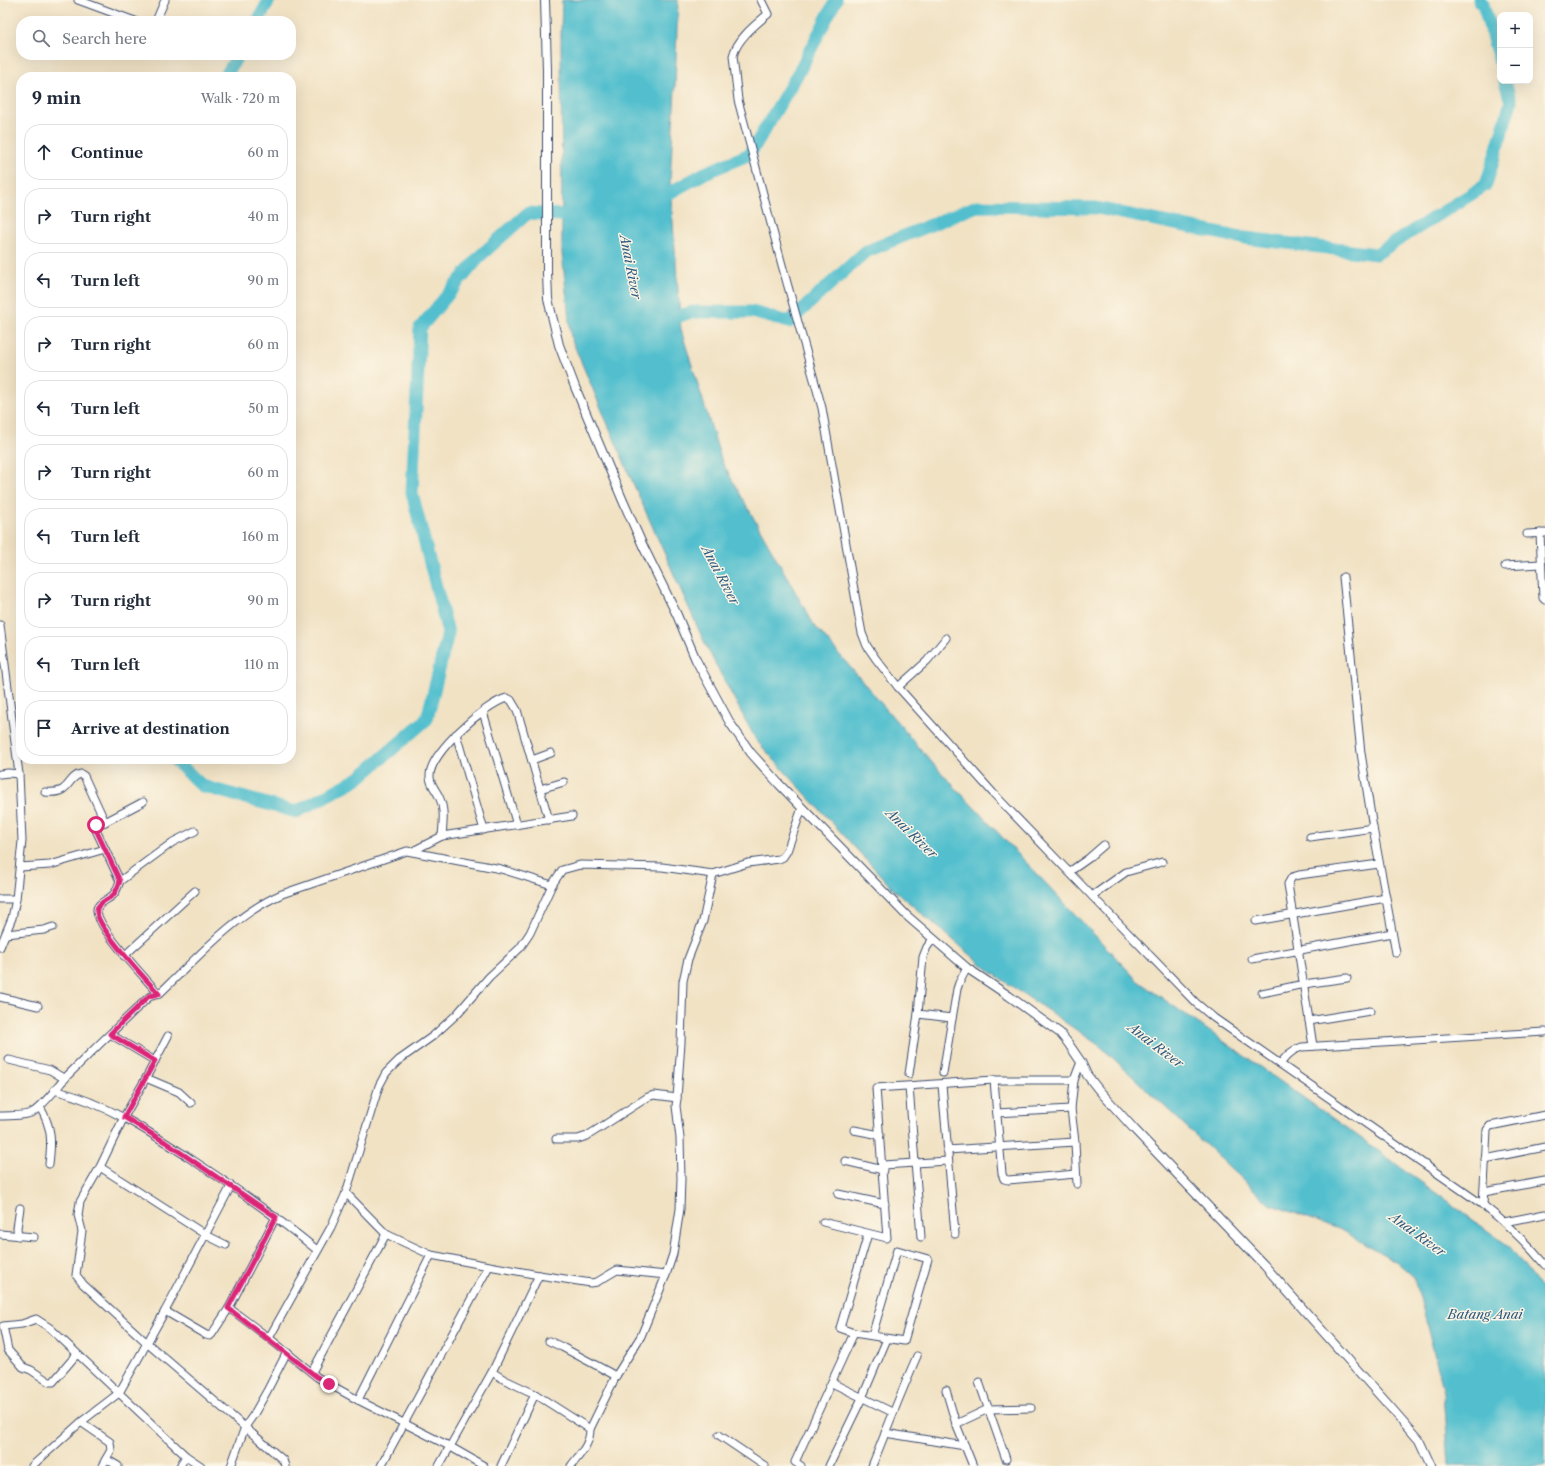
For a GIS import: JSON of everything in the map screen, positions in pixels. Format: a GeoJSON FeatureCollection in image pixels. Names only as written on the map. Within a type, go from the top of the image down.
{"type":"FeatureCollection","features":[{"type":"Feature","properties":{"kind":"street"},"geometry":{"type":"LineString","coordinates":[[78,0],[121,16]]}},
{"type":"Feature","properties":{"kind":"street"},"geometry":{"type":"LineString","coordinates":[[158,16],[165,0]]}},
{"type":"Feature","properties":{"kind":"street"},"geometry":{"type":"LineString","coordinates":[[545,0],[547,69],[548,298],[558,339],[578,394],[643,546],[677,615],[696,660],[730,723],[751,753],[906,915],[967,968],[1060,1033],[1081,1062],[1087,1076],[1098,1089],[1135,1130],[1264,1265],[1419,1440],[1431,1466]]}},
{"type":"Feature","properties":{"kind":"street"},"geometry":{"type":"LineString","coordinates":[[761,0],[768,14],[741,40],[733,56],[738,100],[747,128],[756,169],[822,408],[862,633],[867,646],[898,686],[993,793],[1180,988],[1205,1011],[1483,1205],[1528,1244],[1545,1265]]}},
{"type":"Feature","properties":{"kind":"street"},"geometry":{"type":"LineString","coordinates":[[1527,534],[1543,533],[1541,564],[1543,598],[1545,600]]}},
{"type":"Feature","properties":{"kind":"street"},"geometry":{"type":"LineString","coordinates":[[1505,566],[1541,564]]}},
{"type":"Feature","properties":{"kind":"street"},"geometry":{"type":"LineString","coordinates":[[1343,577],[1361,753],[1379,864],[1396,952]]}},
{"type":"Feature","properties":{"kind":"street"},"geometry":{"type":"LineString","coordinates":[[0,625],[16,733]]}},
{"type":"Feature","properties":{"kind":"street"},"geometry":{"type":"LineString","coordinates":[[898,686],[927,661],[946,638]]}},
{"type":"Feature","properties":{"kind":"street"},"geometry":{"type":"LineString","coordinates":[[442,836],[443,812],[440,799],[430,779],[430,769],[437,757],[456,734],[483,712],[501,700],[507,698],[511,700],[517,710],[549,820]]}},
{"type":"Feature","properties":{"kind":"street"},"geometry":{"type":"LineString","coordinates":[[483,712],[516,825]]}},
{"type":"Feature","properties":{"kind":"street"},"geometry":{"type":"LineString","coordinates":[[456,734],[484,830]]}},
{"type":"Feature","properties":{"kind":"street"},"geometry":{"type":"LineString","coordinates":[[532,760],[551,753]]}},
{"type":"Feature","properties":{"kind":"street"},"geometry":{"type":"LineString","coordinates":[[0,947],[6,934],[16,899],[20,867],[22,841],[18,764]]}},
{"type":"Feature","properties":{"kind":"street"},"geometry":{"type":"LineString","coordinates":[[0,774],[19,774]]}},
{"type":"Feature","properties":{"kind":"street"},"geometry":{"type":"LineString","coordinates":[[45,792],[61,791],[66,788],[77,775],[81,774],[84,776],[105,822]]}},
{"type":"Feature","properties":{"kind":"street"},"geometry":{"type":"LineString","coordinates":[[540,789],[564,782]]}},
{"type":"Feature","properties":{"kind":"street"},"geometry":{"type":"LineString","coordinates":[[120,881],[95,828],[96,825],[105,822],[143,802]]}},
{"type":"Feature","properties":{"kind":"street"},"geometry":{"type":"LineString","coordinates":[[269,1338],[331,1227],[346,1193],[373,1105],[386,1073],[399,1060],[433,1036],[457,1014],[489,977],[520,948],[530,933],[552,885],[562,870],[580,865],[662,867],[713,874],[748,863],[783,857],[787,851],[802,808]]}},
{"type":"Feature","properties":{"kind":"street"},"geometry":{"type":"LineString","coordinates":[[413,851],[442,836],[572,816]]}},
{"type":"Feature","properties":{"kind":"street"},"geometry":{"type":"LineString","coordinates":[[1310,837],[1373,828]]}},
{"type":"Feature","properties":{"kind":"street"},"geometry":{"type":"LineString","coordinates":[[159,994],[124,956],[102,923],[97,910],[100,905],[113,895],[120,881],[173,842],[195,831]]}},
{"type":"Feature","properties":{"kind":"street"},"geometry":{"type":"LineString","coordinates":[[1069,872],[1090,858],[1104,845]]}},
{"type":"Feature","properties":{"kind":"street"},"geometry":{"type":"LineString","coordinates":[[20,867],[50,866],[105,849]]}},
{"type":"Feature","properties":{"kind":"street"},"geometry":{"type":"LineString","coordinates":[[0,1116],[32,1113],[40,1107],[54,1090],[149,996],[159,994],[220,936],[268,900],[401,852],[413,851],[501,869],[552,885]]}},
{"type":"Feature","properties":{"kind":"street"},"geometry":{"type":"LineString","coordinates":[[1092,896],[1126,872],[1162,862]]}},
{"type":"Feature","properties":{"kind":"street"},"geometry":{"type":"LineString","coordinates":[[1313,1046],[1288,884],[1292,877],[1379,864]]}},
{"type":"Feature","properties":{"kind":"street"},"geometry":{"type":"LineString","coordinates":[[571,1466],[587,1445],[590,1438],[590,1429],[616,1376],[641,1336],[673,1254],[680,1209],[680,1138],[676,1106],[681,1043],[683,981],[688,959],[703,921],[713,874]]}},
{"type":"Feature","properties":{"kind":"street"},"geometry":{"type":"LineString","coordinates":[[124,956],[195,890]]}},
{"type":"Feature","properties":{"kind":"street"},"geometry":{"type":"LineString","coordinates":[[1256,921],[1386,898]]}},
{"type":"Feature","properties":{"kind":"street"},"geometry":{"type":"LineString","coordinates":[[0,899],[16,899]]}},
{"type":"Feature","properties":{"kind":"street"},"geometry":{"type":"LineString","coordinates":[[6,934],[44,930],[53,927]]}},
{"type":"Feature","properties":{"kind":"street"},"geometry":{"type":"LineString","coordinates":[[1252,959],[1392,932]]}},
{"type":"Feature","properties":{"kind":"street"},"geometry":{"type":"LineString","coordinates":[[909,1074],[918,1014],[923,957],[927,947],[933,939]]}},
{"type":"Feature","properties":{"kind":"street"},"geometry":{"type":"LineString","coordinates":[[943,1073],[958,983],[967,968]]}},
{"type":"Feature","properties":{"kind":"street"},"geometry":{"type":"LineString","coordinates":[[1262,993],[1304,984],[1347,978]]}},
{"type":"Feature","properties":{"kind":"street"},"geometry":{"type":"LineString","coordinates":[[0,997],[38,1006]]}},
{"type":"Feature","properties":{"kind":"street"},"geometry":{"type":"LineString","coordinates":[[1309,1021],[1370,1011]]}},
{"type":"Feature","properties":{"kind":"street"},"geometry":{"type":"LineString","coordinates":[[918,1014],[952,1018]]}},
{"type":"Feature","properties":{"kind":"street"},"geometry":{"type":"LineString","coordinates":[[1280,1064],[1289,1053],[1302,1047],[1545,1032]]}},
{"type":"Feature","properties":{"kind":"street"},"geometry":{"type":"LineString","coordinates":[[110,1034],[155,1061]]}},
{"type":"Feature","properties":{"kind":"street"},"geometry":{"type":"LineString","coordinates":[[168,1036],[124,1117],[100,1167],[80,1202],[78,1215],[82,1231],[76,1275],[83,1284],[147,1343],[283,1460],[285,1466]]}},
{"type":"Feature","properties":{"kind":"street"},"geometry":{"type":"LineString","coordinates":[[9,1060],[50,1070],[65,1079]]}},
{"type":"Feature","properties":{"kind":"street"},"geometry":{"type":"LineString","coordinates":[[1077,1184],[1075,1142],[1071,1109],[1074,1080],[1081,1062]]}},
{"type":"Feature","properties":{"kind":"street"},"geometry":{"type":"LineString","coordinates":[[146,1078],[179,1092],[191,1103]]}},
{"type":"Feature","properties":{"kind":"street"},"geometry":{"type":"LineString","coordinates":[[824,1222],[887,1238],[883,1167],[876,1088],[942,1085],[994,1080],[1074,1080]]}},
{"type":"Feature","properties":{"kind":"street"},"geometry":{"type":"LineString","coordinates":[[994,1080],[1002,1174],[1006,1180],[1076,1174]]}},
{"type":"Feature","properties":{"kind":"street"},"geometry":{"type":"LineString","coordinates":[[942,1085],[955,1234]]}},
{"type":"Feature","properties":{"kind":"street"},"geometry":{"type":"LineString","coordinates":[[908,1086],[921,1237]]}},
{"type":"Feature","properties":{"kind":"street"},"geometry":{"type":"LineString","coordinates":[[54,1090],[73,1095],[124,1117],[165,1142],[276,1217],[317,1250]]}},
{"type":"Feature","properties":{"kind":"street"},"geometry":{"type":"LineString","coordinates":[[556,1139],[578,1139],[586,1136],[648,1097],[654,1095],[677,1098]]}},
{"type":"Feature","properties":{"kind":"street"},"geometry":{"type":"LineString","coordinates":[[40,1107],[47,1119],[51,1133],[49,1164]]}},
{"type":"Feature","properties":{"kind":"street"},"geometry":{"type":"LineString","coordinates":[[997,1113],[1071,1109]]}},
{"type":"Feature","properties":{"kind":"street"},"geometry":{"type":"LineString","coordinates":[[1483,1205],[1486,1132],[1488,1128],[1545,1115]]}},
{"type":"Feature","properties":{"kind":"street"},"geometry":{"type":"LineString","coordinates":[[854,1130],[880,1135]]}},
{"type":"Feature","properties":{"kind":"street"},"geometry":{"type":"LineString","coordinates":[[947,1150],[1075,1142]]}},
{"type":"Feature","properties":{"kind":"street"},"geometry":{"type":"LineString","coordinates":[[1485,1159],[1545,1147]]}},
{"type":"Feature","properties":{"kind":"street"},"geometry":{"type":"LineString","coordinates":[[845,1161],[883,1167],[948,1161]]}},
{"type":"Feature","properties":{"kind":"street"},"geometry":{"type":"LineString","coordinates":[[100,1167],[206,1236],[226,1245]]}},
{"type":"Feature","properties":{"kind":"street"},"geometry":{"type":"LineString","coordinates":[[1484,1192],[1545,1181]]}},
{"type":"Feature","properties":{"kind":"street"},"geometry":{"type":"LineString","coordinates":[[32,1466],[81,1422],[119,1393],[206,1236],[231,1186]]}},
{"type":"Feature","properties":{"kind":"street"},"geometry":{"type":"LineString","coordinates":[[346,1193],[386,1234],[431,1255],[539,1276],[591,1283],[596,1282],[614,1271],[621,1269],[666,1275]]}},
{"type":"Feature","properties":{"kind":"street"},"geometry":{"type":"LineString","coordinates":[[838,1194],[885,1204]]}},
{"type":"Feature","properties":{"kind":"street"},"geometry":{"type":"LineString","coordinates":[[18,1236],[17,1228],[20,1208]]}},
{"type":"Feature","properties":{"kind":"street"},"geometry":{"type":"LineString","coordinates":[[1504,1222],[1545,1214]]}},
{"type":"Feature","properties":{"kind":"street"},"geometry":{"type":"LineString","coordinates":[[165,1311],[210,1336],[228,1308],[276,1217]]}},
{"type":"Feature","properties":{"kind":"street"},"geometry":{"type":"LineString","coordinates":[[312,1372],[386,1234]]}},
{"type":"Feature","properties":{"kind":"street"},"geometry":{"type":"LineString","coordinates":[[868,1234],[840,1328],[854,1333],[887,1339],[904,1341],[928,1259],[897,1250],[872,1336]]}},
{"type":"Feature","properties":{"kind":"street"},"geometry":{"type":"LineString","coordinates":[[0,1236],[34,1237]]}},
{"type":"Feature","properties":{"kind":"street"},"geometry":{"type":"LineString","coordinates":[[358,1400],[431,1255]]}},
{"type":"Feature","properties":{"kind":"street"},"geometry":{"type":"LineString","coordinates":[[381,1466],[490,1266]]}},
{"type":"Feature","properties":{"kind":"street"},"geometry":{"type":"LineString","coordinates":[[439,1466],[492,1372],[539,1276]]}},
{"type":"Feature","properties":{"kind":"street"},"geometry":{"type":"LineString","coordinates":[[228,1308],[312,1372],[358,1400],[449,1446],[484,1466]]}},
{"type":"Feature","properties":{"kind":"street"},"geometry":{"type":"LineString","coordinates":[[77,1354],[53,1382],[49,1382],[31,1370],[22,1367],[8,1350],[3,1326],[22,1324],[36,1319],[50,1328],[186,1456],[201,1466]]}},
{"type":"Feature","properties":{"kind":"street"},"geometry":{"type":"LineString","coordinates":[[801,1466],[795,1462],[854,1333]]}},
{"type":"Feature","properties":{"kind":"street"},"geometry":{"type":"LineString","coordinates":[[829,1466],[862,1398],[887,1339]]}},
{"type":"Feature","properties":{"kind":"street"},"geometry":{"type":"LineString","coordinates":[[549,1342],[562,1347],[616,1376]]}},
{"type":"Feature","properties":{"kind":"street"},"geometry":{"type":"LineString","coordinates":[[231,1466],[245,1427],[264,1397],[287,1352]]}},
{"type":"Feature","properties":{"kind":"street"},"geometry":{"type":"LineString","coordinates":[[875,1466],[872,1466],[892,1412],[917,1356]]}},
{"type":"Feature","properties":{"kind":"street"},"geometry":{"type":"LineString","coordinates":[[492,1372],[505,1380],[535,1394],[590,1429]]}},
{"type":"Feature","properties":{"kind":"street"},"geometry":{"type":"LineString","coordinates":[[979,1382],[1006,1459]]}},
{"type":"Feature","properties":{"kind":"street"},"geometry":{"type":"LineString","coordinates":[[832,1383],[892,1412]]}},
{"type":"Feature","properties":{"kind":"street"},"geometry":{"type":"LineString","coordinates":[[946,1390],[956,1424],[973,1466]]}},
{"type":"Feature","properties":{"kind":"street"},"geometry":{"type":"LineString","coordinates":[[501,1466],[535,1394]]}},
{"type":"Feature","properties":{"kind":"street"},"geometry":{"type":"LineString","coordinates":[[956,1424],[988,1409],[1031,1408]]}},
{"type":"Feature","properties":{"kind":"street"},"geometry":{"type":"LineString","coordinates":[[81,1422],[110,1442],[111,1450],[102,1466]]}},
{"type":"Feature","properties":{"kind":"street"},"geometry":{"type":"LineString","coordinates":[[885,1434],[965,1446]]}},
{"type":"Feature","properties":{"kind":"street"},"geometry":{"type":"LineString","coordinates":[[719,1435],[765,1466]]}},
{"type":"Feature","properties":{"kind":"street"},"geometry":{"type":"LineString","coordinates":[[180,1466],[186,1456]]}},
{"type":"Feature","properties":{"kind":"street"},"geometry":{"type":"LineString","coordinates":[[106,1459],[118,1466]]}},
{"type":"Feature","properties":{"kind":"water","name":"Batang Anai"},"geometry":{"type":"Polygon","coordinates":[[[562,0],[678,0],[670,183],[681,330],[722,462],[814,625],[935,766],[1138,981],[1362,1139],[1510,1247],[1545,1293],[1545,1466],[1449,1466],[1444,1392],[1415,1278],[1397,1262],[1339,1229],[1269,1204],[1100,1046],[991,972],[893,889],[756,740],[706,646],[633,483],[571,338],[562,253],[562,0]]]}},
{"type":"Feature","properties":{"kind":"waterway"},"geometry":{"type":"LineString","coordinates":[[261,16],[269,0]]}},
{"type":"Feature","properties":{"kind":"waterway"},"geometry":{"type":"LineString","coordinates":[[655,201],[705,173],[750,154],[800,70],[836,0]]}},
{"type":"Feature","properties":{"kind":"waterway"},"geometry":{"type":"LineString","coordinates":[[1479,0],[1483,4],[1497,53]]}},
{"type":"Feature","properties":{"kind":"waterway"},"geometry":{"type":"LineString","coordinates":[[228,72],[235,60]]}},
{"type":"Feature","properties":{"kind":"waterway"},"geometry":{"type":"LineString","coordinates":[[664,322],[691,312],[752,312],[789,322],[865,252],[977,206],[1097,208],[1237,237],[1376,254],[1486,185],[1511,102],[1506,84]]}},
{"type":"Feature","properties":{"kind":"waterway"},"geometry":{"type":"LineString","coordinates":[[179,764],[202,786],[296,812],[359,778],[427,719],[448,633],[412,493],[420,328],[481,255],[528,213],[579,216]]}},
{"type":"Feature","properties":{"kind":"route"},"geometry":{"type":"LineString","coordinates":[[96,825],[96,830],[120,881],[117,890],[97,908],[97,912],[108,933],[124,956],[159,994],[149,996],[110,1034],[155,1061],[124,1117],[165,1142],[276,1217],[228,1308],[269,1338],[317,1377],[329,1384]]}},
{"type":"Feature","properties":{"kind":"water label","name":"Anai River"},"geometry":{"type":"Point","coordinates":[631,267]}},
{"type":"Feature","properties":{"kind":"water label","name":"Anai River"},"geometry":{"type":"Point","coordinates":[721,575]}},
{"type":"Feature","properties":{"kind":"water label","name":"Anai River"},"geometry":{"type":"Point","coordinates":[912,833]}},
{"type":"Feature","properties":{"kind":"water label","name":"Anai River"},"geometry":{"type":"Point","coordinates":[1156,1045]}},
{"type":"Feature","properties":{"kind":"water label","name":"Anai River"},"geometry":{"type":"Point","coordinates":[1418,1234]}}]}
